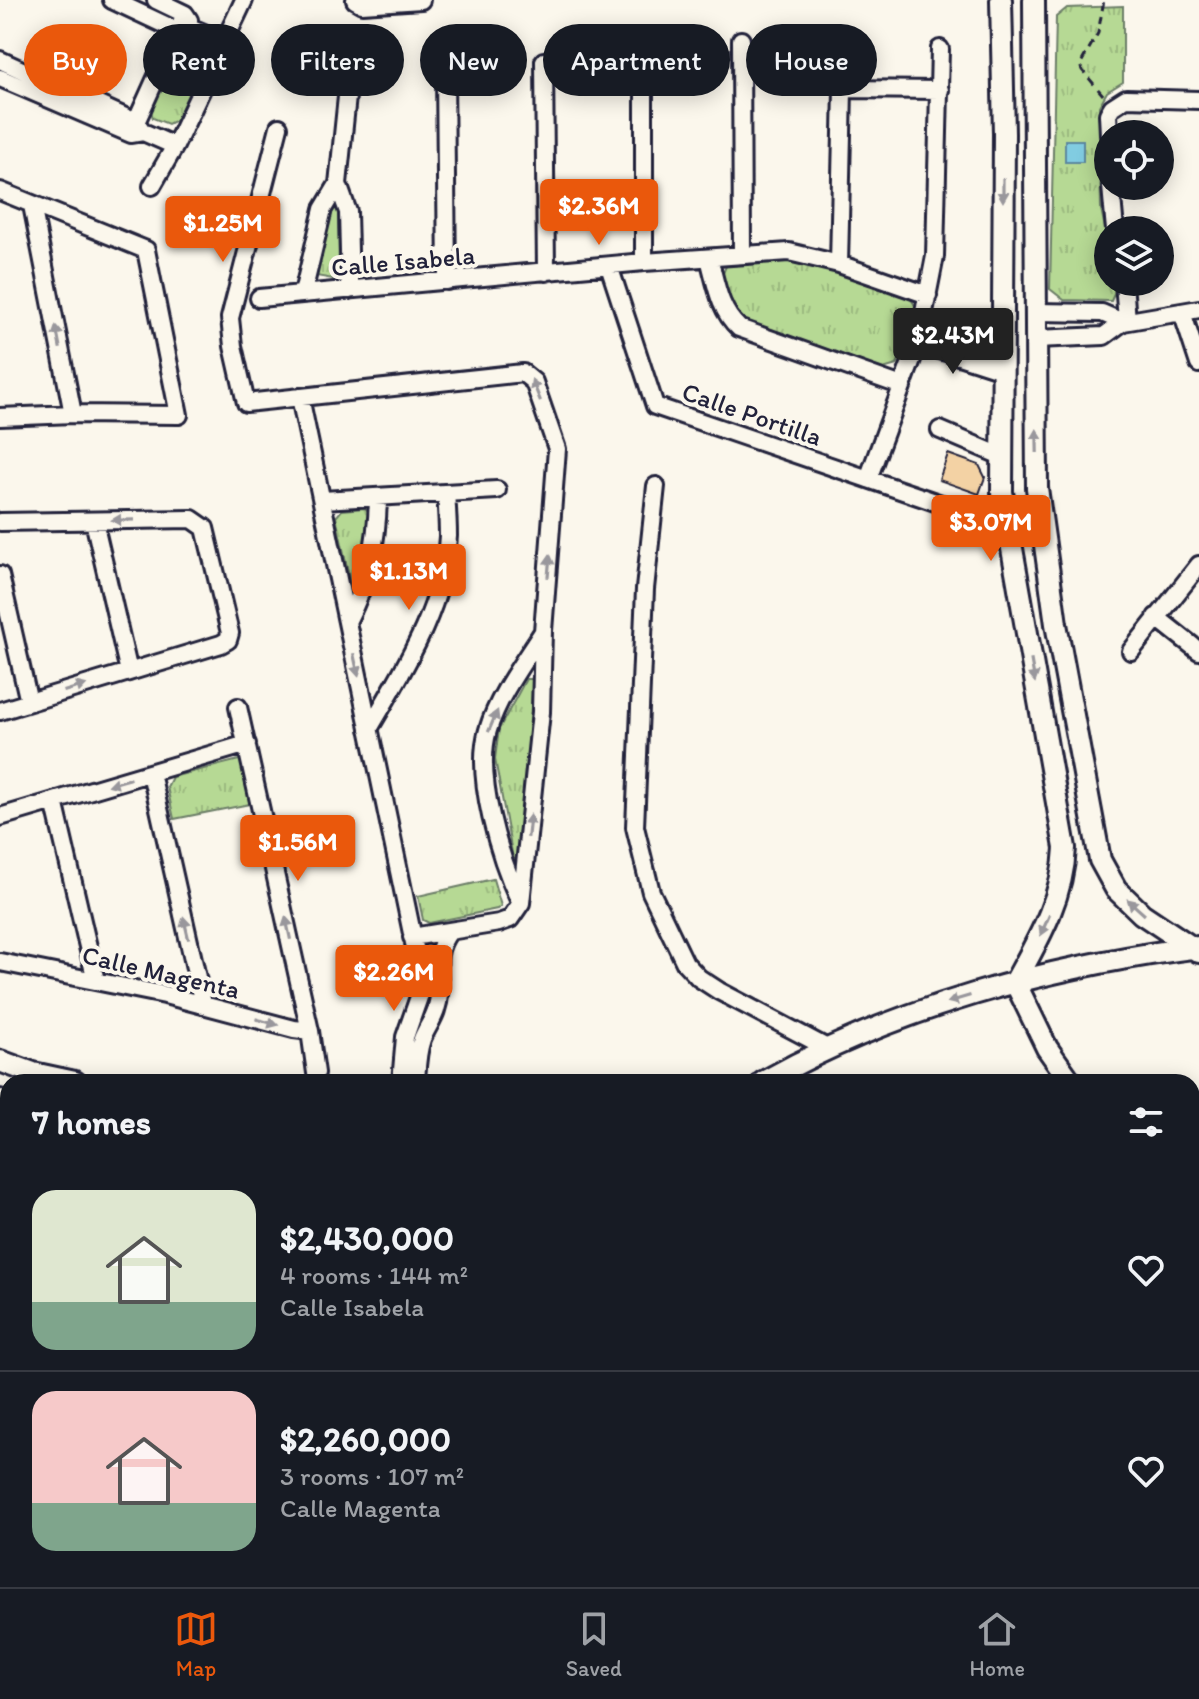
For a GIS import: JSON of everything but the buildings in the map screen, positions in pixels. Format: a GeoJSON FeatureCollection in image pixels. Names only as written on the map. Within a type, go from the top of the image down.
{"type":"FeatureCollection","features":[{"type":"Feature","properties":{"kind":"main road"},"geometry":{"type":"LineString","coordinates":[[1001,0],[1004,134],[1001,456],[1004,511],[1065,848],[1055,903],[1015,982]]}},
{"type":"Feature","properties":{"kind":"main road"},"geometry":{"type":"LineString","coordinates":[[1034,0],[1037,488],[1056,624],[1100,860],[1116,889],[1142,914],[1198,949]]}},
{"type":"Feature","properties":{"kind":"main road"},"geometry":{"type":"LineString","coordinates":[[1004,134],[1036,135]]}},
{"type":"Feature","properties":{"kind":"main road"},"geometry":{"type":"LineString","coordinates":[[1026,628],[1056,624]]}},
{"type":"Feature","properties":{"kind":"main road"},"geometry":{"type":"LineString","coordinates":[[779,1074],[829,1049],[930,1008],[1015,982],[1106,962],[1198,949]]}},
{"type":"Feature","properties":{"kind":"main road"},"geometry":{"type":"LineString","coordinates":[[1015,982],[1047,1048],[1065,1074]]}},
{"type":"Feature","properties":{"kind":"main road"},"geometry":{"type":"LineString","coordinates":[[0,1061],[38,1074]]}},
{"type":"Feature","properties":{"kind":"street"},"geometry":{"type":"LineString","coordinates":[[112,0],[183,24]]}},
{"type":"Feature","properties":{"kind":"street"},"geometry":{"type":"LineString","coordinates":[[156,0],[185,24]]}},
{"type":"Feature","properties":{"kind":"street"},"geometry":{"type":"LineString","coordinates":[[233,24],[244,0]]}},
{"type":"Feature","properties":{"kind":"street"},"geometry":{"type":"LineString","coordinates":[[355,0],[362,4],[421,0]]}},
{"type":"Feature","properties":{"kind":"street"},"geometry":{"type":"LineString","coordinates":[[741,40],[742,255]]}},
{"type":"Feature","properties":{"kind":"street"},"geometry":{"type":"LineString","coordinates":[[868,479],[923,326],[937,239],[940,49]]}},
{"type":"Feature","properties":{"kind":"street"},"geometry":{"type":"LineString","coordinates":[[0,60],[137,130]]}},
{"type":"Feature","properties":{"kind":"street"},"geometry":{"type":"LineString","coordinates":[[0,78],[175,146]]}},
{"type":"Feature","properties":{"kind":"street"},"geometry":{"type":"LineString","coordinates":[[877,89],[940,90]]}},
{"type":"Feature","properties":{"kind":"street"},"geometry":{"type":"LineString","coordinates":[[137,130],[153,96]]}},
{"type":"Feature","properties":{"kind":"street"},"geometry":{"type":"LineString","coordinates":[[152,186],[199,96]]}},
{"type":"Feature","properties":{"kind":"street"},"geometry":{"type":"LineString","coordinates":[[303,293],[323,209],[338,184],[347,96]]}},
{"type":"Feature","properties":{"kind":"street"},"geometry":{"type":"LineString","coordinates":[[445,96],[447,281]]}},
{"type":"Feature","properties":{"kind":"street"},"geometry":{"type":"LineString","coordinates":[[544,96],[546,272]]}},
{"type":"Feature","properties":{"kind":"street"},"geometry":{"type":"LineString","coordinates":[[644,96],[644,262]]}},
{"type":"Feature","properties":{"kind":"street"},"geometry":{"type":"LineString","coordinates":[[839,264],[844,96]]}},
{"type":"Feature","properties":{"kind":"street"},"geometry":{"type":"LineString","coordinates":[[1108,120],[1112,107],[1126,98],[1199,100]]}},
{"type":"Feature","properties":{"kind":"street"},"geometry":{"type":"LineString","coordinates":[[279,127],[230,318],[230,332],[246,403],[523,373],[534,382],[557,449],[543,631],[541,712],[521,903],[510,919],[412,937]]}},
{"type":"Feature","properties":{"kind":"street"},"geometry":{"type":"LineString","coordinates":[[338,184],[348,212],[350,290]]}},
{"type":"Feature","properties":{"kind":"street"},"geometry":{"type":"LineString","coordinates":[[0,191],[146,250],[179,415],[0,417]]}},
{"type":"Feature","properties":{"kind":"street"},"geometry":{"type":"LineString","coordinates":[[32,205],[73,414]]}},
{"type":"Feature","properties":{"kind":"street","name":"Calle Isabela"},"geometry":{"type":"LineString","coordinates":[[259,298],[644,262],[789,252],[839,264],[928,295]]}},
{"type":"Feature","properties":{"kind":"street"},"geometry":{"type":"LineString","coordinates":[[709,258],[722,306],[739,328],[902,386]]}},
{"type":"Feature","properties":{"kind":"street","name":"Calle Portilla"},"geometry":{"type":"LineString","coordinates":[[609,266],[655,406],[944,505],[969,523]]}},
{"type":"Feature","properties":{"kind":"street"},"geometry":{"type":"LineString","coordinates":[[1124,296],[1125,321]]}},
{"type":"Feature","properties":{"kind":"street"},"geometry":{"type":"LineString","coordinates":[[1036,339],[1104,336],[1125,321],[1191,311],[1199,364]]}},
{"type":"Feature","properties":{"kind":"street"},"geometry":{"type":"LineString","coordinates":[[1035,312],[1102,313],[1125,321]]}},
{"type":"Feature","properties":{"kind":"street"},"geometry":{"type":"LineString","coordinates":[[1078,313],[1079,337]]}},
{"type":"Feature","properties":{"kind":"street"},"geometry":{"type":"LineString","coordinates":[[923,326],[970,352]]}},
{"type":"Feature","properties":{"kind":"street"},"geometry":{"type":"LineString","coordinates":[[918,343],[970,352],[1002,362]]}},
{"type":"Feature","properties":{"kind":"street"},"geometry":{"type":"LineString","coordinates":[[300,397],[418,962],[419,997],[405,1037],[402,1074]]}},
{"type":"Feature","properties":{"kind":"street"},"geometry":{"type":"LineString","coordinates":[[940,430],[1001,456]]}},
{"type":"Feature","properties":{"kind":"street"},"geometry":{"type":"LineString","coordinates":[[656,486],[645,589],[635,827],[651,892],[685,963],[699,978],[829,1049]]}},
{"type":"Feature","properties":{"kind":"street"},"geometry":{"type":"LineString","coordinates":[[322,500],[497,490]]}},
{"type":"Feature","properties":{"kind":"street"},"geometry":{"type":"LineString","coordinates":[[369,729],[425,629],[438,590],[448,537],[446,493]]}},
{"type":"Feature","properties":{"kind":"street"},"geometry":{"type":"LineString","coordinates":[[347,622],[363,591],[373,561],[378,497]]}},
{"type":"Feature","properties":{"kind":"street"},"geometry":{"type":"LineString","coordinates":[[0,522],[192,519],[200,522],[205,528],[230,633],[228,640],[0,711]]}},
{"type":"Feature","properties":{"kind":"street"},"geometry":{"type":"LineString","coordinates":[[94,521],[129,672]]}},
{"type":"Feature","properties":{"kind":"street"},"geometry":{"type":"LineString","coordinates":[[1131,651],[1199,565]]}},
{"type":"Feature","properties":{"kind":"street"},"geometry":{"type":"LineString","coordinates":[[0,575],[29,702]]}},
{"type":"Feature","properties":{"kind":"street"},"geometry":{"type":"LineString","coordinates":[[1156,617],[1199,651]]}},
{"type":"Feature","properties":{"kind":"street"},"geometry":{"type":"LineString","coordinates":[[521,903],[508,876],[490,807],[483,772],[484,749],[489,727],[543,631]]}},
{"type":"Feature","properties":{"kind":"street"},"geometry":{"type":"LineString","coordinates":[[238,707],[310,1031],[316,1073]]}},
{"type":"Feature","properties":{"kind":"street"},"geometry":{"type":"LineString","coordinates":[[0,817],[247,744]]}},
{"type":"Feature","properties":{"kind":"street"},"geometry":{"type":"LineString","coordinates":[[151,773],[203,1004]]}},
{"type":"Feature","properties":{"kind":"street"},"geometry":{"type":"LineString","coordinates":[[54,801],[96,981]]}},
{"type":"Feature","properties":{"kind":"street"},"geometry":{"type":"LineString","coordinates":[[417,1074],[418,1055],[438,1002],[437,954],[449,932]]}},
{"type":"Feature","properties":{"kind":"street","name":"Calle Magenta"},"geometry":{"type":"LineString","coordinates":[[0,962],[203,1004],[310,1031]]}},
{"type":"Feature","properties":{"kind":"path"},"geometry":{"type":"LineString","coordinates":[[1104,0],[1098,33],[1080,65],[1112,107]]}},
{"type":"Feature","properties":{"kind":"green space"},"geometry":{"type":"Polygon","coordinates":[[[1123,6],[1123,82],[1107,92],[1099,106],[1099,120],[1094,120],[1094,200],[1101,200],[1102,216],[1094,216],[1094,296],[1113,296],[1111,301],[1064,300],[1050,289],[1056,17],[1067,8],[1123,6]]]}},
{"type":"Feature","properties":{"kind":"green space"},"geometry":{"type":"Polygon","coordinates":[[[158,96],[187,96],[176,120],[168,124],[153,118],[151,111],[158,96]]]}},
{"type":"Feature","properties":{"kind":"green space"},"geometry":{"type":"Polygon","coordinates":[[[334,203],[338,208],[339,272],[333,279],[316,276],[314,268],[329,206],[334,203]]]}},
{"type":"Feature","properties":{"kind":"green space"},"geometry":{"type":"Polygon","coordinates":[[[801,260],[911,299],[916,307],[897,365],[883,369],[739,319],[721,278],[726,266],[742,261],[801,260]]]}},
{"type":"Feature","properties":{"kind":"green space"},"geometry":{"type":"Polygon","coordinates":[[[365,508],[371,514],[358,589],[352,590],[336,517],[342,510],[365,508]]]}},
{"type":"Feature","properties":{"kind":"green space"},"geometry":{"type":"Polygon","coordinates":[[[526,679],[533,679],[520,864],[514,864],[495,759],[499,729],[526,679]]]}},
{"type":"Feature","properties":{"kind":"green space"},"geometry":{"type":"Polygon","coordinates":[[[239,760],[246,763],[255,803],[174,819],[167,787],[172,777],[239,760]]]}},
{"type":"Feature","properties":{"kind":"green space"},"geometry":{"type":"Polygon","coordinates":[[[493,879],[501,906],[497,909],[429,923],[423,920],[418,896],[493,879]]]}},
{"type":"Feature","properties":{"kind":"water"},"geometry":{"type":"Polygon","coordinates":[[[1065,140],[1083,140],[1083,162],[1065,162],[1065,140]]]}}]}
